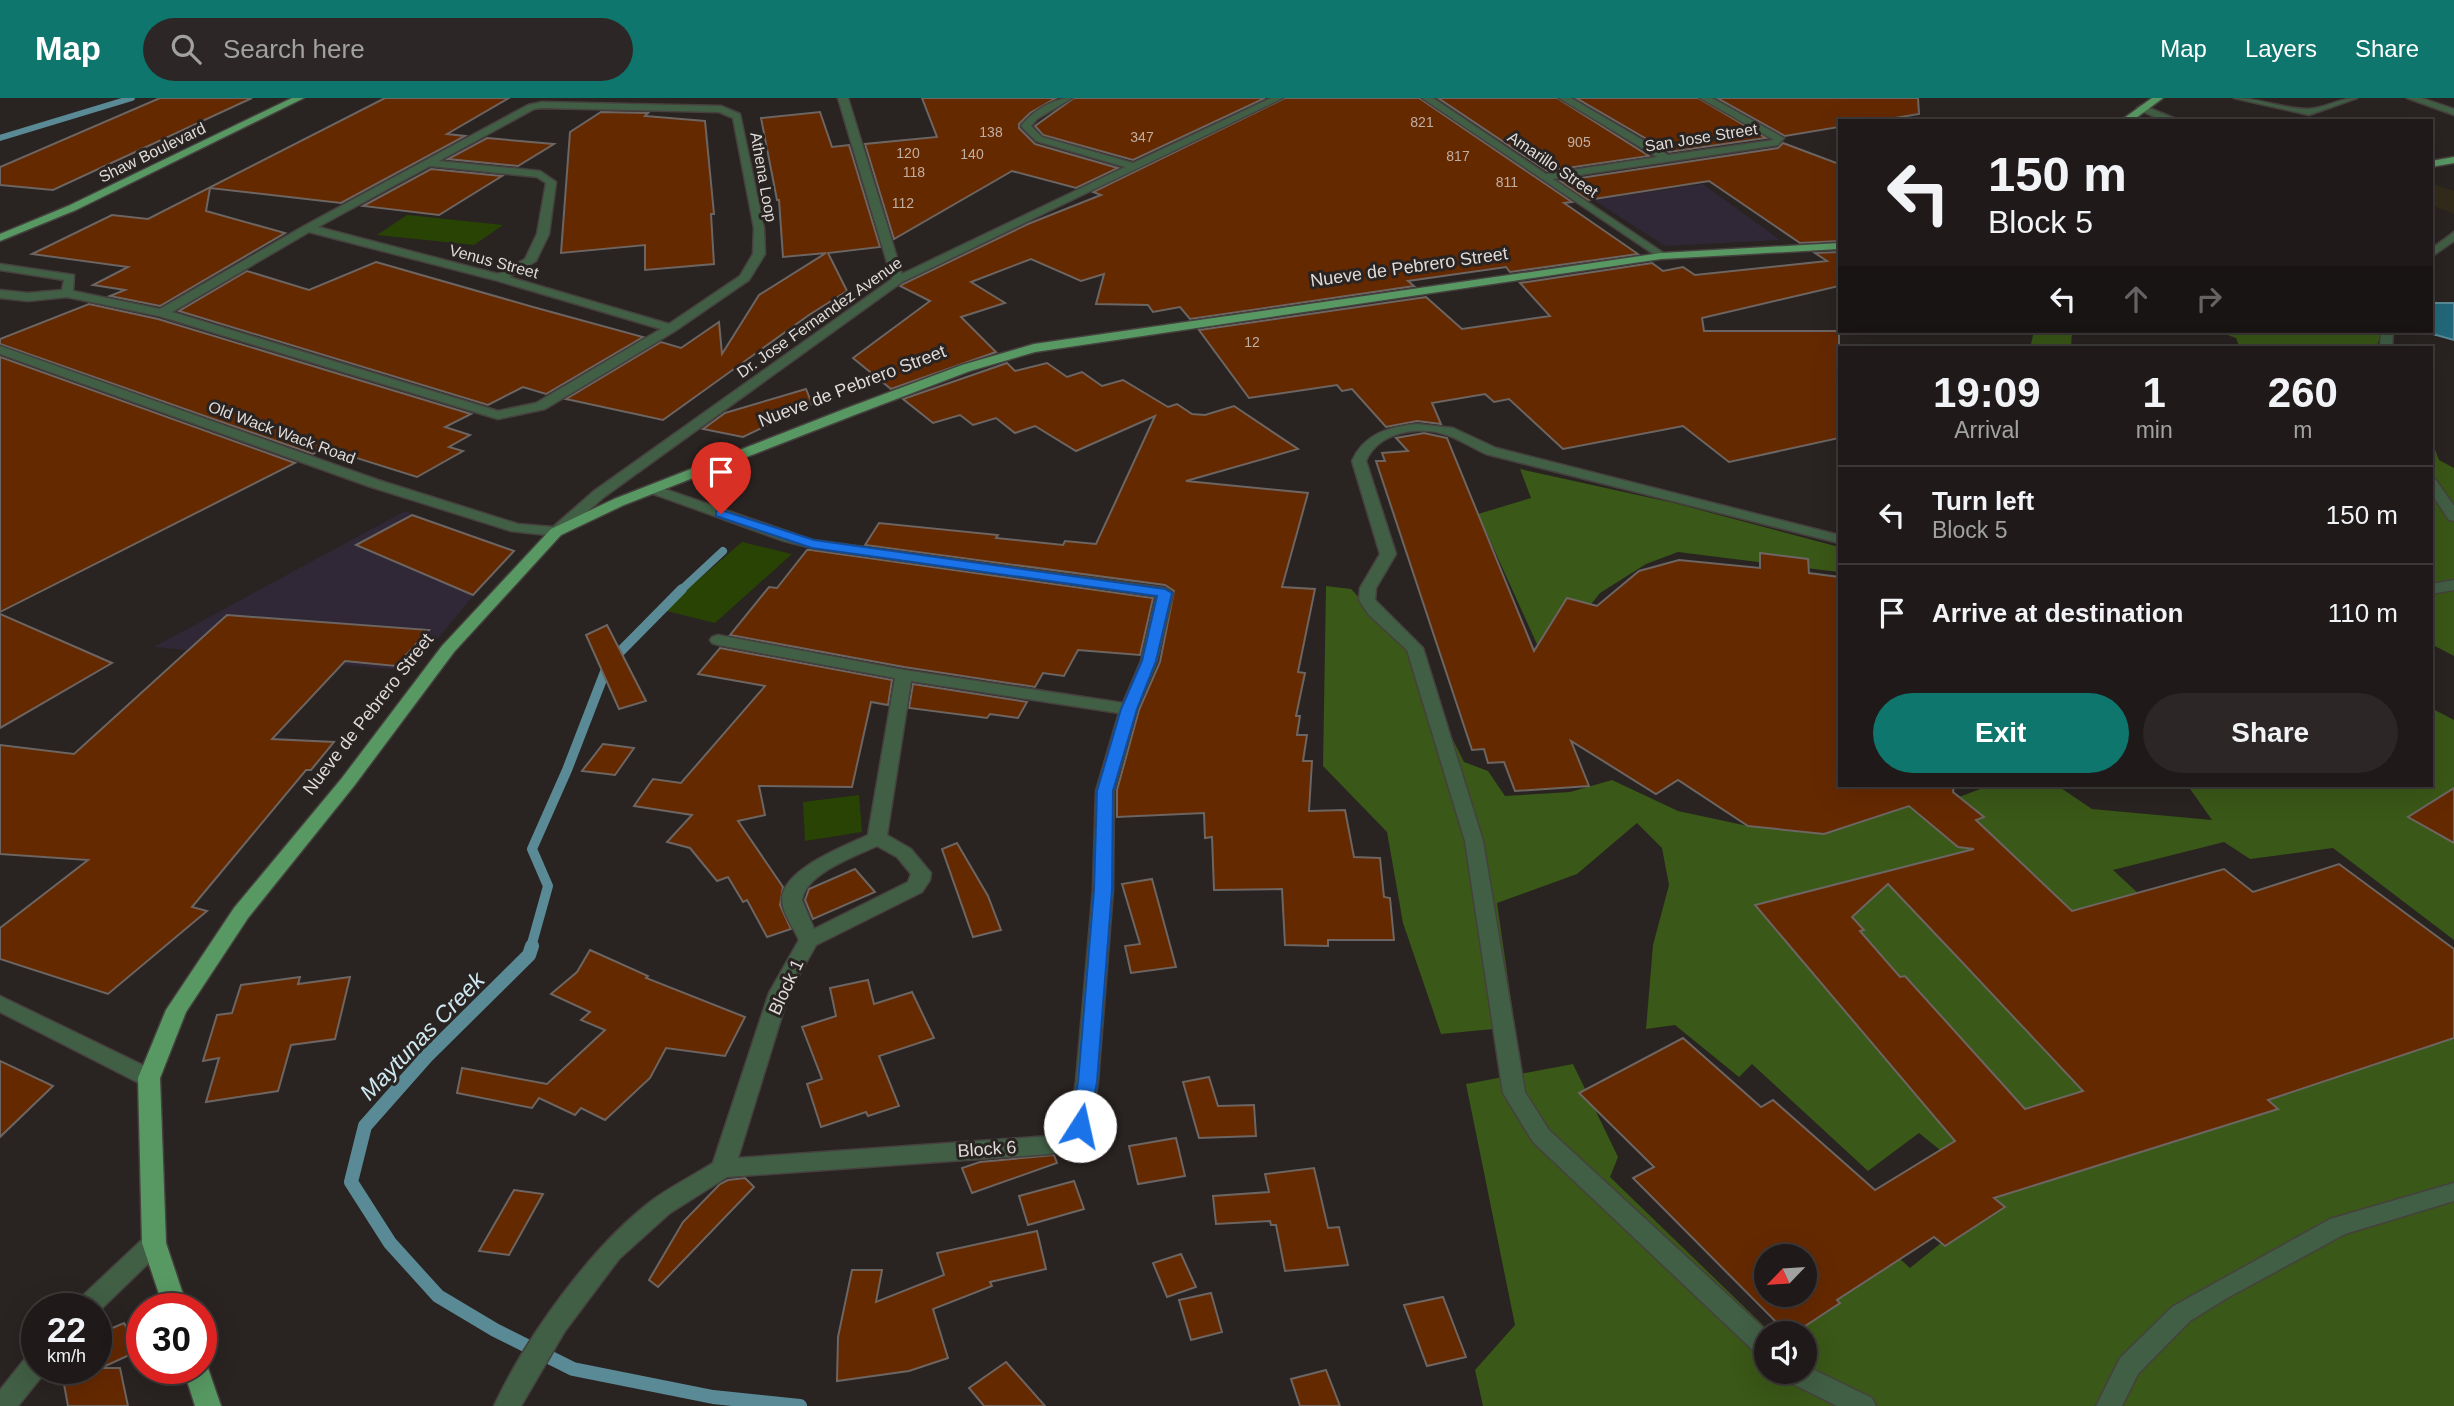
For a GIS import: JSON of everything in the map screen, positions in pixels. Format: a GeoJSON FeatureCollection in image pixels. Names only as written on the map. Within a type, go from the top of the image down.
{"type":"FeatureCollection","features":[{"type":"Feature","properties":{"kind":"main road","name":"Shaw Boulevard"},"geometry":{"type":"LineString","coordinates":[[0,238],[19,232],[299,98]]}},
{"type":"Feature","properties":{"kind":"main road"},"geometry":{"type":"LineString","coordinates":[[2128,119],[2158,98]]}},
{"type":"Feature","properties":{"kind":"main road"},"geometry":{"type":"LineString","coordinates":[[2433,164],[2454,160]]}},
{"type":"Feature","properties":{"kind":"main road","name":"Shaw Boulevard"},"geometry":{"type":"LineString","coordinates":[[0,245],[19,232]]}},
{"type":"Feature","properties":{"kind":"main road","name":"Nueve de Pebrero Street"},"geometry":{"type":"LineString","coordinates":[[171,1293],[154,1243],[149,1078],[176,1010],[241,913],[348,782],[448,649],[556,531],[653,489],[954,372],[1034,348],[1661,256],[1838,246]]}},
{"type":"Feature","properties":{"kind":"main road"},"geometry":{"type":"LineString","coordinates":[[200,1384],[208,1406]]}},
{"type":"Feature","properties":{"kind":"street"},"geometry":{"type":"LineString","coordinates":[[843,98],[898,280]]}},
{"type":"Feature","properties":{"kind":"street"},"geometry":{"type":"LineString","coordinates":[[1067,98],[1034,117],[1026,126],[1031,133],[1039,139],[1135,167]]}},
{"type":"Feature","properties":{"kind":"street","name":"Dr. Jose Fernandez Avenue"},"geometry":{"type":"LineString","coordinates":[[556,531],[599,494],[898,280],[1278,98]]}},
{"type":"Feature","properties":{"kind":"street","name":"Amarillo Street"},"geometry":{"type":"LineString","coordinates":[[1427,98],[1661,256]]}},
{"type":"Feature","properties":{"kind":"street"},"geometry":{"type":"LineString","coordinates":[[1564,98],[1667,159]]}},
{"type":"Feature","properties":{"kind":"street","name":"San Jose Street"},"geometry":{"type":"LineString","coordinates":[[1543,177],[1778,142],[1779,138],[1705,98]]}},
{"type":"Feature","properties":{"kind":"street"},"geometry":{"type":"LineString","coordinates":[[2239,98],[2309,112],[2352,98]]}},
{"type":"Feature","properties":{"kind":"street"},"geometry":{"type":"LineString","coordinates":[[2412,98],[2454,112]]}},
{"type":"Feature","properties":{"kind":"street","name":"Athena Loop"},"geometry":{"type":"LineString","coordinates":[[0,294],[28,297],[67,292],[162,313],[498,415],[540,406],[671,328],[745,278],[759,254],[759,228],[737,116],[721,109],[535,106],[308,228],[162,313]]}},
{"type":"Feature","properties":{"kind":"street"},"geometry":{"type":"LineString","coordinates":[[2142,108],[2168,119]]}},
{"type":"Feature","properties":{"kind":"street"},"geometry":{"type":"LineString","coordinates":[[430,163],[540,174],[551,182],[543,234],[530,261],[499,278]]}},
{"type":"Feature","properties":{"kind":"street","name":"Venus Street"},"geometry":{"type":"LineString","coordinates":[[308,228],[499,278],[671,328]]}},
{"type":"Feature","properties":{"kind":"street"},"geometry":{"type":"LineString","coordinates":[[2433,252],[2454,236]]}},
{"type":"Feature","properties":{"kind":"street"},"geometry":{"type":"LineString","coordinates":[[0,267],[70,277],[67,292]]}},
{"type":"Feature","properties":{"kind":"street","name":"Old Wack Wack Road"},"geometry":{"type":"LineString","coordinates":[[0,350],[373,483],[516,528],[556,531]]}},
{"type":"Feature","properties":{"kind":"street"},"geometry":{"type":"LineString","coordinates":[[1754,1335],[1541,1136],[1514,1093],[1474,841],[1415,648],[1375,612],[1367,600],[1368,588],[1388,554],[1359,461],[1362,450],[1375,438],[1397,431],[1440,429],[1457,434],[1491,451],[1559,466],[1838,539]]}},
{"type":"Feature","properties":{"kind":"street"},"geometry":{"type":"LineString","coordinates":[[2433,487],[2454,517]]}},
{"type":"Feature","properties":{"kind":"street","name":"Block 6"},"geometry":{"type":"LineString","coordinates":[[653,489],[812,544],[1165,593],[1149,661],[1129,709],[1105,791],[1103,890],[1087,1082],[1080,1126],[1069,1140],[1050,1145],[723,1168]]}},
{"type":"Feature","properties":{"kind":"street"},"geometry":{"type":"LineString","coordinates":[[2433,589],[2454,585]]}},
{"type":"Feature","properties":{"kind":"street"},"geometry":{"type":"LineString","coordinates":[[718,640],[904,675],[1129,709]]}},
{"type":"Feature","properties":{"kind":"street"},"geometry":{"type":"LineString","coordinates":[[809,940],[890,901],[915,887],[920,880],[921,873],[904,853],[877,838],[904,675]]}},
{"type":"Feature","properties":{"kind":"street","name":"Block 1"},"geometry":{"type":"LineString","coordinates":[[723,1168],[779,993],[809,940],[791,898],[794,886],[806,875],[877,838]]}},
{"type":"Feature","properties":{"kind":"street"},"geometry":{"type":"LineString","coordinates":[[0,1003],[149,1078]]}},
{"type":"Feature","properties":{"kind":"street"},"geometry":{"type":"LineString","coordinates":[[511,1396],[556,1323],[611,1252],[662,1206],[723,1168]]}},
{"type":"Feature","properties":{"kind":"street"},"geometry":{"type":"LineString","coordinates":[[2109,1406],[2129,1366],[2181,1314],[2210,1296],[2338,1226],[2454,1192]]}},
{"type":"Feature","properties":{"kind":"street"},"geometry":{"type":"LineString","coordinates":[[102,1293],[154,1243]]}},
{"type":"Feature","properties":{"kind":"street"},"geometry":{"type":"LineString","coordinates":[[3,1406],[21,1383]]}},
{"type":"Feature","properties":{"kind":"street"},"geometry":{"type":"LineString","coordinates":[[1817,1383],[1863,1406]]}},
{"type":"Feature","properties":{"kind":"shaded area"},"geometry":{"type":"Polygon","coordinates":[[[1703,184],[1780,240],[1665,246],[1594,200],[1703,184]]]}},
{"type":"Feature","properties":{"kind":"shaded area"},"geometry":{"type":"Polygon","coordinates":[[[2433,184],[2454,191],[2454,214],[2433,206],[2433,184]]]}},
{"type":"Feature","properties":{"kind":"shaded area"},"geometry":{"type":"Polygon","coordinates":[[[405,511],[511,550],[411,671],[154,647],[405,511]]]}},
{"type":"Feature","properties":{"kind":"green space"},"geometry":{"type":"Polygon","coordinates":[[[407,215],[503,225],[474,245],[377,235],[407,215]]]}},
{"type":"Feature","properties":{"kind":"green space"},"geometry":{"type":"Polygon","coordinates":[[[2034,333],[2072,333],[2071,346],[2030,346],[2034,333]]]}},
{"type":"Feature","properties":{"kind":"green space"},"geometry":{"type":"Polygon","coordinates":[[[2222,333],[2381,333],[2377,346],[2239,346],[2236,338],[2222,333]]]}},
{"type":"Feature","properties":{"kind":"green space"},"geometry":{"type":"Polygon","coordinates":[[[2433,444],[2439,460],[2454,468],[2454,656],[2433,645],[2433,444]]]}},
{"type":"Feature","properties":{"kind":"green space"},"geometry":{"type":"Polygon","coordinates":[[[1520,469],[1674,503],[1838,547],[1838,572],[1678,552],[1646,564],[1600,593],[1545,662],[1478,514],[1531,498],[1520,469]]]}},
{"type":"Feature","properties":{"kind":"green space"},"geometry":{"type":"Polygon","coordinates":[[[742,542],[792,554],[715,623],[663,610],[742,542]]]}},
{"type":"Feature","properties":{"kind":"green space"},"geometry":{"type":"Polygon","coordinates":[[[1326,586],[1351,589],[1407,648],[1464,762],[1488,771],[1505,796],[1570,792],[1612,780],[1678,811],[1748,826],[1824,834],[1909,806],[1941,833],[1984,817],[1959,797],[1985,787],[2059,787],[2092,809],[2212,820],[2189,787],[2433,787],[2433,709],[2454,720],[2454,788],[2408,817],[2454,843],[2454,940],[2333,848],[2250,859],[2224,842],[2113,870],[2331,1072],[2454,1023],[2454,1406],[1483,1406],[1475,1370],[1515,1325],[1466,1084],[1573,1064],[1618,1157],[1610,1177],[1759,1321],[1754,1321],[1754,1384],[1817,1384],[1817,1321],[1774,1321],[1796,1307],[1817,1307],[1817,1293],[1887,1247],[1910,1268],[1998,1197],[1919,1133],[1868,1171],[1752,1064],[1739,1077],[1675,1025],[1646,1029],[1653,945],[1669,885],[1662,848],[1637,823],[1577,874],[1497,903],[1515,1027],[1441,1034],[1403,923],[1387,832],[1323,766],[1326,586]]]}},
{"type":"Feature","properties":{"kind":"green space"},"geometry":{"type":"Polygon","coordinates":[[[859,795],[862,832],[805,841],[803,802],[859,795]]]}},
{"type":"Feature","properties":{"kind":"water"},"geometry":{"type":"Polygon","coordinates":[[[2454,303],[2454,340],[2429,333],[2433,333],[2433,304],[2454,303]]]}},
{"type":"Feature","properties":{"kind":"building"},"geometry":{"type":"Polygon","coordinates":[[[160,98],[252,98],[53,190],[0,185],[0,167],[160,98]]]}},
{"type":"Feature","properties":{"kind":"building"},"geometry":{"type":"Polygon","coordinates":[[[385,98],[509,98],[447,134],[465,136],[341,203],[210,188],[206,211],[285,233],[160,306],[110,296],[125,290],[93,285],[128,267],[32,254],[112,215],[148,219],[385,98]]]}},
{"type":"Feature","properties":{"kind":"building"},"geometry":{"type":"Polygon","coordinates":[[[922,98],[1056,98],[1030,113],[1019,124],[1019,128],[1035,144],[1118,168],[1076,188],[1012,171],[894,239],[865,144],[937,137],[922,98]]]}},
{"type":"Feature","properties":{"kind":"building"},"geometry":{"type":"Polygon","coordinates":[[[1074,98],[1265,98],[1133,160],[1043,135],[1035,126],[1074,98]]]}},
{"type":"Feature","properties":{"kind":"building"},"geometry":{"type":"Polygon","coordinates":[[[1285,98],[1419,98],[1572,202],[1564,203],[1638,254],[1510,272],[1506,267],[1408,281],[1414,286],[1190,319],[1180,307],[1153,312],[1148,305],[1096,304],[1104,274],[1081,281],[1031,259],[971,282],[1005,303],[961,317],[996,352],[891,389],[853,358],[930,301],[900,286],[903,284],[1028,224],[1101,195],[1093,192],[1285,98]]]}},
{"type":"Feature","properties":{"kind":"building"},"geometry":{"type":"Polygon","coordinates":[[[1438,98],[1557,98],[1649,156],[1547,171],[1438,98]]]}},
{"type":"Feature","properties":{"kind":"building"},"geometry":{"type":"Polygon","coordinates":[[[1576,98],[1698,98],[1766,138],[1669,152],[1576,98]]]}},
{"type":"Feature","properties":{"kind":"building"},"geometry":{"type":"Polygon","coordinates":[[[1717,98],[1918,98],[1919,114],[1889,119],[1838,119],[1838,127],[1785,136],[1717,98]]]}},
{"type":"Feature","properties":{"kind":"building"},"geometry":{"type":"Polygon","coordinates":[[[601,112],[648,113],[645,116],[705,121],[714,214],[711,214],[714,264],[645,270],[645,245],[561,253],[570,132],[601,112]]]}},
{"type":"Feature","properties":{"kind":"building"},"geometry":{"type":"Polygon","coordinates":[[[820,112],[832,147],[849,145],[880,247],[828,253],[847,291],[809,315],[663,420],[566,399],[661,342],[681,348],[719,322],[722,354],[759,295],[826,253],[783,257],[779,200],[761,118],[820,112]]]}},
{"type":"Feature","properties":{"kind":"building"},"geometry":{"type":"Polygon","coordinates":[[[487,138],[554,144],[518,166],[448,159],[487,138]]]}},
{"type":"Feature","properties":{"kind":"building"},"geometry":{"type":"Polygon","coordinates":[[[1783,143],[1838,164],[1838,241],[1800,243],[1709,181],[1588,200],[1560,181],[1778,148],[1783,143]]]}},
{"type":"Feature","properties":{"kind":"building"},"geometry":{"type":"Polygon","coordinates":[[[431,169],[502,176],[439,215],[363,206],[431,169]]]}},
{"type":"Feature","properties":{"kind":"building"},"geometry":{"type":"Polygon","coordinates":[[[1838,252],[1838,286],[1702,318],[1704,331],[1838,331],[1838,438],[1729,462],[1683,426],[1563,449],[1509,399],[1494,402],[1485,394],[1432,403],[1441,424],[1417,421],[1386,427],[1352,389],[1342,391],[1337,385],[1249,398],[1199,330],[1426,297],[1462,329],[1550,316],[1520,283],[1652,263],[1663,271],[1683,267],[1695,275],[1827,261],[1815,253],[1838,252]]]}},
{"type":"Feature","properties":{"kind":"building"},"geometry":{"type":"Polygon","coordinates":[[[376,262],[643,337],[546,394],[523,387],[488,405],[179,311],[247,271],[309,290],[376,262]]]}},
{"type":"Feature","properties":{"kind":"building"},"geometry":{"type":"Polygon","coordinates":[[[89,304],[158,319],[471,414],[445,427],[470,435],[449,447],[463,451],[417,477],[325,448],[313,454],[0,344],[0,339],[89,304]]]}},
{"type":"Feature","properties":{"kind":"building"},"geometry":{"type":"Polygon","coordinates":[[[0,357],[295,463],[0,612],[0,357]]]}},
{"type":"Feature","properties":{"kind":"building"},"geometry":{"type":"Polygon","coordinates":[[[1007,363],[1015,371],[1047,363],[1067,377],[1082,372],[1102,386],[1123,380],[1168,407],[1177,404],[1192,414],[1205,415],[1234,406],[1298,449],[1186,481],[1308,493],[1282,587],[1315,589],[1298,672],[1305,673],[1296,716],[1300,716],[1297,735],[1307,735],[1303,761],[1312,761],[1309,811],[1345,810],[1354,857],[1380,858],[1384,897],[1390,898],[1394,940],[1328,940],[1328,946],[1285,945],[1282,889],[1214,890],[1212,837],[1205,838],[1204,813],[1117,817],[1117,790],[1139,710],[1160,662],[1174,591],[1165,585],[865,545],[879,523],[998,535],[996,538],[1063,545],[1065,541],[1096,544],[1155,416],[1076,451],[1035,426],[1015,433],[996,418],[973,425],[960,415],[933,423],[903,399],[1007,363]]]}},
{"type":"Feature","properties":{"kind":"building"},"geometry":{"type":"Polygon","coordinates":[[[806,389],[812,404],[743,437],[703,429],[725,413],[806,389]]]}},
{"type":"Feature","properties":{"kind":"building"},"geometry":{"type":"Polygon","coordinates":[[[1424,433],[1447,438],[1534,651],[1567,598],[1597,606],[1639,571],[1679,560],[1760,568],[1760,553],[1808,559],[1809,573],[1838,577],[1838,787],[1954,787],[1953,792],[1984,817],[1976,820],[2072,911],[2224,869],[2253,892],[2339,864],[2454,949],[2454,1038],[2268,1100],[2278,1109],[1994,1198],[2005,1207],[1945,1246],[1934,1237],[1837,1300],[1840,1303],[1813,1321],[1775,1321],[1761,1307],[1817,1307],[1817,1244],[1754,1244],[1754,1300],[1633,1178],[1654,1167],[1579,1093],[1683,1038],[1761,1107],[1773,1100],[1875,1190],[1955,1141],[1755,905],[1974,849],[1958,847],[1909,806],[1824,834],[1748,826],[1678,780],[1656,794],[1571,741],[1589,786],[1515,791],[1504,762],[1488,763],[1484,749],[1472,750],[1376,461],[1385,461],[1382,453],[1408,451],[1396,438],[1424,433]],[[1888,884],[1852,917],[1864,930],[1860,931],[1900,977],[1905,976],[2025,1109],[2083,1091],[1888,884]]]}},
{"type":"Feature","properties":{"kind":"building"},"geometry":{"type":"Polygon","coordinates":[[[412,515],[514,551],[473,595],[356,545],[412,515]]]}},
{"type":"Feature","properties":{"kind":"building"},"geometry":{"type":"Polygon","coordinates":[[[807,550],[1153,598],[1140,655],[1078,650],[1064,676],[1043,673],[1035,687],[904,667],[730,635],[769,587],[777,588],[807,550]]]}},
{"type":"Feature","properties":{"kind":"building"},"geometry":{"type":"Polygon","coordinates":[[[0,614],[112,663],[0,728],[0,614]]]}},
{"type":"Feature","properties":{"kind":"building"},"geometry":{"type":"Polygon","coordinates":[[[227,615],[429,630],[396,666],[345,661],[272,739],[334,742],[311,770],[306,770],[192,907],[207,911],[108,994],[0,959],[0,928],[88,860],[0,854],[0,745],[74,754],[227,615]]]}},
{"type":"Feature","properties":{"kind":"building"},"geometry":{"type":"Polygon","coordinates":[[[607,625],[646,701],[619,709],[586,635],[607,625]]]}},
{"type":"Feature","properties":{"kind":"building"},"geometry":{"type":"Polygon","coordinates":[[[720,648],[892,680],[888,705],[871,702],[852,787],[759,786],[765,815],[738,821],[783,887],[780,905],[791,929],[767,937],[747,900],[743,902],[728,877],[717,881],[690,848],[667,842],[692,815],[634,806],[653,779],[681,783],[765,686],[698,674],[720,648]]]}},
{"type":"Feature","properties":{"kind":"building"},"geometry":{"type":"Polygon","coordinates":[[[913,684],[1027,702],[1018,718],[990,714],[987,718],[909,708],[913,684]]]}},
{"type":"Feature","properties":{"kind":"building"},"geometry":{"type":"Polygon","coordinates":[[[603,744],[634,748],[615,775],[582,771],[603,744]]]}},
{"type":"Feature","properties":{"kind":"building"},"geometry":{"type":"Polygon","coordinates":[[[2454,788],[2454,843],[2408,817],[2454,788]]]}},
{"type":"Feature","properties":{"kind":"building"},"geometry":{"type":"Polygon","coordinates":[[[957,843],[988,896],[1001,930],[973,937],[942,849],[957,843]]]}},
{"type":"Feature","properties":{"kind":"building"},"geometry":{"type":"Polygon","coordinates":[[[855,869],[875,892],[813,919],[805,900],[809,889],[855,869]]]}},
{"type":"Feature","properties":{"kind":"building"},"geometry":{"type":"Polygon","coordinates":[[[1152,879],[1176,967],[1131,973],[1125,946],[1140,944],[1122,884],[1152,879]]]}},
{"type":"Feature","properties":{"kind":"building"},"geometry":{"type":"Polygon","coordinates":[[[590,950],[648,976],[646,978],[745,1017],[725,1056],[666,1048],[650,1078],[605,1120],[581,1108],[575,1115],[539,1098],[532,1108],[457,1093],[462,1068],[547,1084],[605,1030],[581,1020],[590,1012],[551,994],[577,972],[590,950]]]}},
{"type":"Feature","properties":{"kind":"building"},"geometry":{"type":"Polygon","coordinates":[[[300,977],[298,984],[350,977],[335,1039],[291,1045],[278,1091],[206,1102],[219,1058],[203,1061],[217,1015],[232,1013],[241,985],[300,977]]]}},
{"type":"Feature","properties":{"kind":"building"},"geometry":{"type":"Polygon","coordinates":[[[868,980],[874,1004],[912,992],[934,1038],[879,1056],[899,1106],[868,1116],[866,1112],[821,1127],[807,1084],[822,1079],[802,1027],[836,1016],[830,988],[868,980]]]}},
{"type":"Feature","properties":{"kind":"building"},"geometry":{"type":"Polygon","coordinates":[[[0,1061],[53,1086],[0,1137],[0,1061]]]}},
{"type":"Feature","properties":{"kind":"building"},"geometry":{"type":"Polygon","coordinates":[[[1209,1077],[1218,1106],[1254,1105],[1256,1136],[1199,1138],[1183,1082],[1209,1077]]]}},
{"type":"Feature","properties":{"kind":"building"},"geometry":{"type":"Polygon","coordinates":[[[1176,1138],[1185,1176],[1138,1184],[1129,1146],[1176,1138]]]}},
{"type":"Feature","properties":{"kind":"building"},"geometry":{"type":"Polygon","coordinates":[[[1054,1155],[1057,1163],[972,1193],[962,1168],[980,1162],[1054,1155]]]}},
{"type":"Feature","properties":{"kind":"building"},"geometry":{"type":"Polygon","coordinates":[[[1314,1168],[1328,1228],[1339,1227],[1348,1265],[1285,1271],[1276,1225],[1271,1225],[1270,1221],[1216,1224],[1213,1196],[1269,1192],[1265,1174],[1314,1168]]]}},
{"type":"Feature","properties":{"kind":"building"},"geometry":{"type":"Polygon","coordinates":[[[745,1178],[754,1187],[658,1287],[649,1280],[683,1222],[720,1184],[745,1178]]]}},
{"type":"Feature","properties":{"kind":"building"},"geometry":{"type":"Polygon","coordinates":[[[1074,1181],[1084,1209],[1028,1225],[1019,1196],[1074,1181]]]}},
{"type":"Feature","properties":{"kind":"building"},"geometry":{"type":"Polygon","coordinates":[[[514,1190],[543,1194],[509,1255],[479,1251],[514,1190]]]}},
{"type":"Feature","properties":{"kind":"building"},"geometry":{"type":"Polygon","coordinates":[[[1037,1231],[1046,1269],[990,1282],[992,1286],[933,1309],[948,1358],[909,1371],[837,1381],[838,1337],[852,1270],[882,1270],[876,1302],[944,1275],[937,1253],[1037,1231]]]}},
{"type":"Feature","properties":{"kind":"building"},"geometry":{"type":"Polygon","coordinates":[[[1181,1254],[1196,1287],[1167,1297],[1153,1263],[1181,1254]]]}},
{"type":"Feature","properties":{"kind":"building"},"geometry":{"type":"Polygon","coordinates":[[[1211,1293],[1222,1332],[1191,1340],[1179,1300],[1211,1293]]]}},
{"type":"Feature","properties":{"kind":"building"},"geometry":{"type":"Polygon","coordinates":[[[1443,1297],[1466,1357],[1427,1366],[1404,1305],[1443,1297]]]}},
{"type":"Feature","properties":{"kind":"building"},"geometry":{"type":"Polygon","coordinates":[[[124,1323],[126,1327],[126,1357],[112,1363],[112,1328],[124,1323]]]}},
{"type":"Feature","properties":{"kind":"building"},"geometry":{"type":"Polygon","coordinates":[[[1006,1362],[1045,1406],[984,1406],[969,1388],[1006,1362]]]}},
{"type":"Feature","properties":{"kind":"building"},"geometry":{"type":"Polygon","coordinates":[[[112,1368],[120,1368],[128,1406],[68,1406],[64,1384],[112,1384],[112,1368]]]}},
{"type":"Feature","properties":{"kind":"building"},"geometry":{"type":"Polygon","coordinates":[[[1326,1370],[1340,1406],[1300,1406],[1291,1379],[1326,1370]]]}},
{"type":"Feature","properties":{"kind":"waterway"},"geometry":{"type":"LineString","coordinates":[[0,138],[132,98]]}},
{"type":"Feature","properties":{"kind":"waterway","name":"Maytunas Creek"},"geometry":{"type":"LineString","coordinates":[[680,591],[723,551]]}},
{"type":"Feature","properties":{"kind":"waterway","name":"Maytunas Creek"},"geometry":{"type":"LineString","coordinates":[[531,947],[548,886],[532,849],[567,770],[608,664],[680,591]]}},
{"type":"Feature","properties":{"kind":"waterway","name":"Maytunas Creek"},"geometry":{"type":"LineString","coordinates":[[532,946],[529,955],[426,1057],[365,1126],[351,1182],[390,1243],[438,1296],[495,1330],[573,1369],[713,1397],[800,1406]]}},
{"type":"Feature","properties":{"kind":"route"},"geometry":{"type":"LineString","coordinates":[[721,514],[812,544],[1165,593],[1149,661],[1129,709],[1105,791],[1103,890],[1087,1082],[1080,1126]]}}]}
